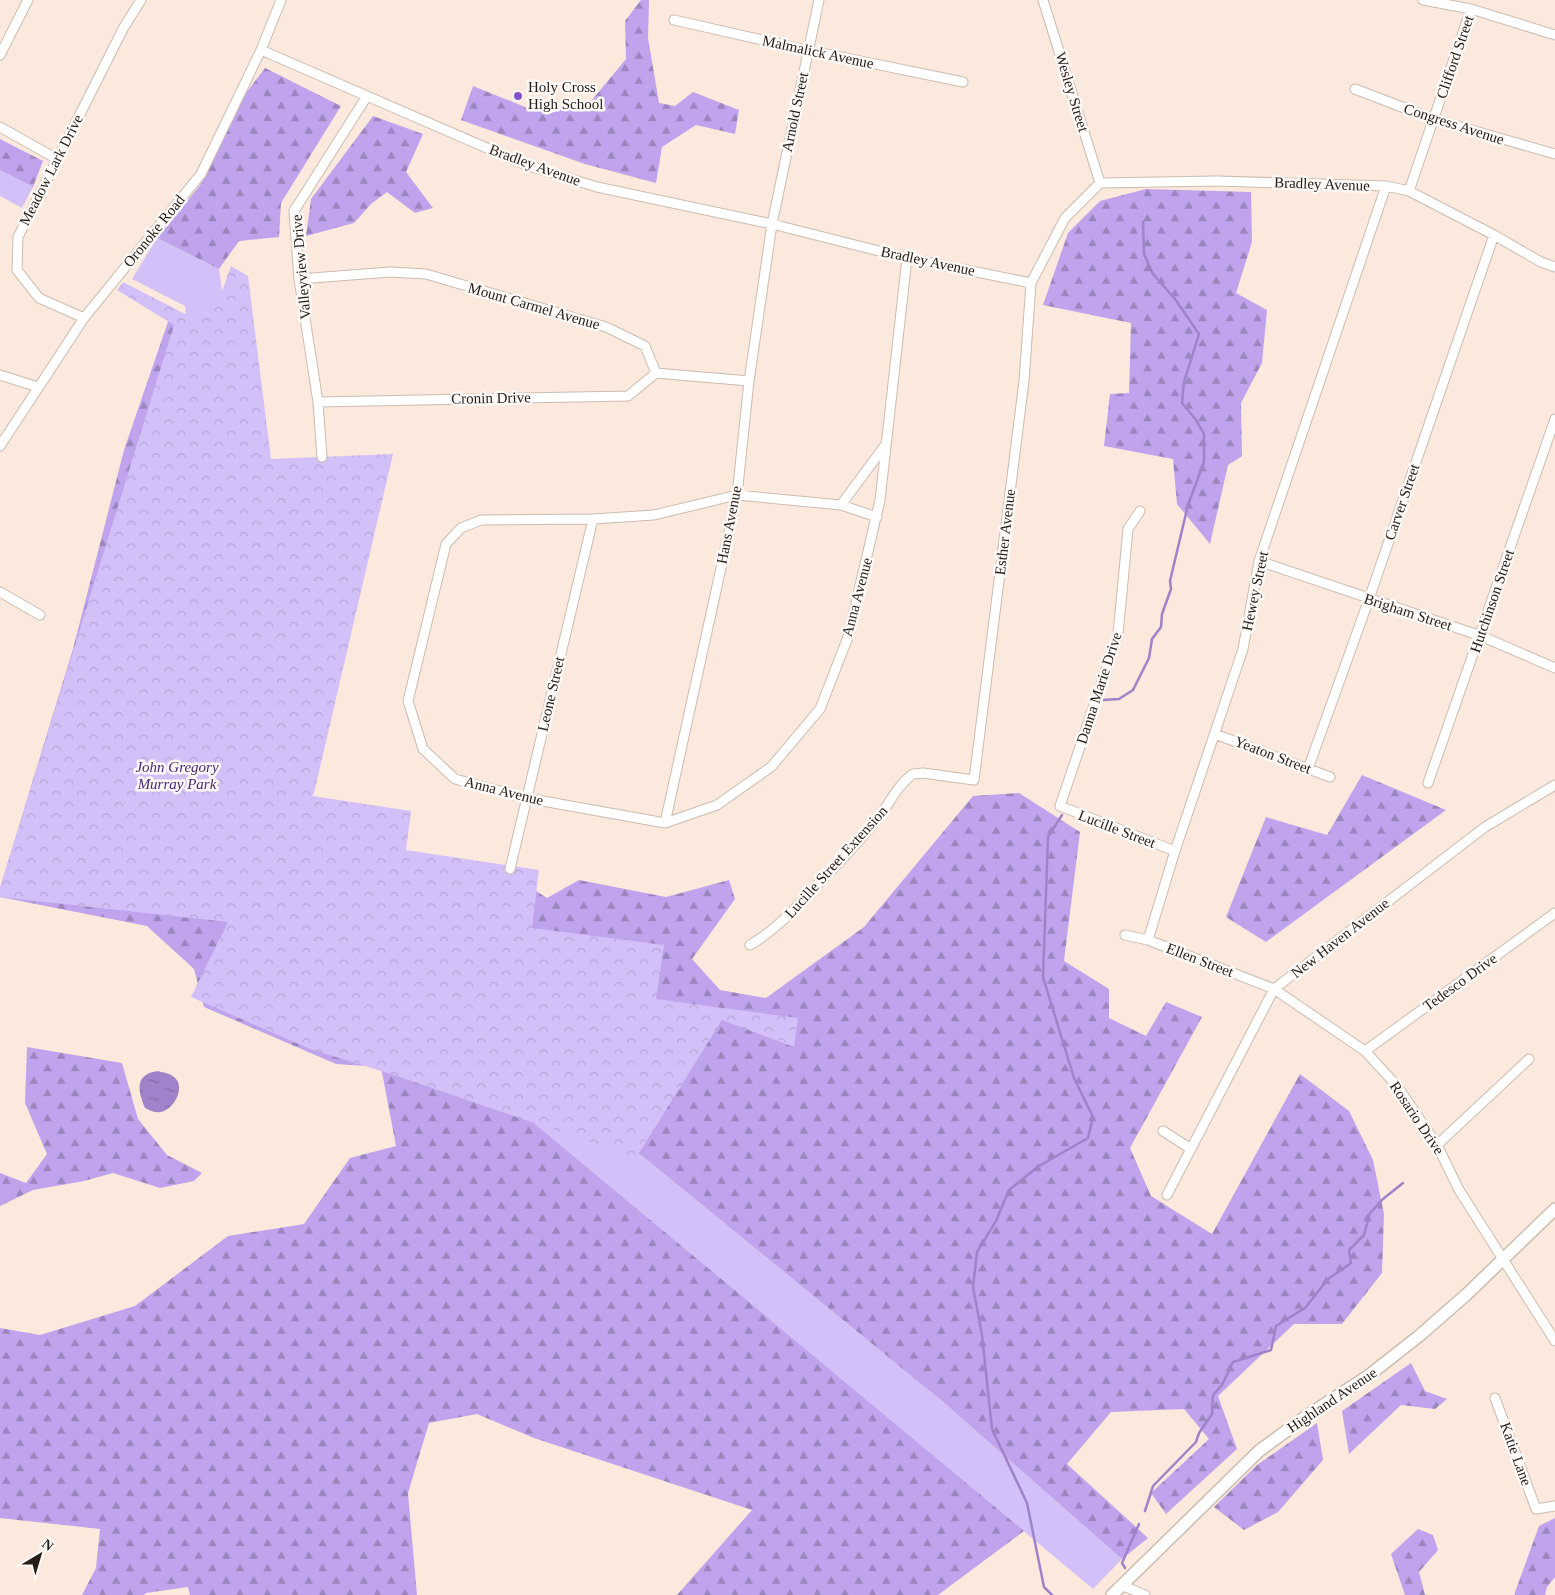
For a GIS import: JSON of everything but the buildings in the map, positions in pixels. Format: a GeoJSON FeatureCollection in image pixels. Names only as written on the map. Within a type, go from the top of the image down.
{"type":"FeatureCollection","features":[{"type":"Feature","properties":{"kind":"main road","name":"Highland Avenue"},"geometry":{"type":"LineString","coordinates":[[1112,1595],[1258,1452],[1390,1360],[1443,1316],[1555,1209]]}},
{"type":"Feature","properties":{"kind":"street"},"geometry":{"type":"LineString","coordinates":[[0,56],[28,0]]}},
{"type":"Feature","properties":{"kind":"street","name":"Meadow Lark Drive"},"geometry":{"type":"LineString","coordinates":[[84,318],[39,298],[17,270],[18,237],[124,27],[142,0]]}},
{"type":"Feature","properties":{"kind":"street","name":"Oronoke Road"},"geometry":{"type":"LineString","coordinates":[[0,446],[84,318],[201,174],[261,50],[281,0]]}},
{"type":"Feature","properties":{"kind":"street","name":"Arnold Street"},"geometry":{"type":"LineString","coordinates":[[772,224],[819,0]]}},
{"type":"Feature","properties":{"kind":"street","name":"Wesley Street"},"geometry":{"type":"LineString","coordinates":[[1043,0],[1100,183]]}},
{"type":"Feature","properties":{"kind":"street"},"geometry":{"type":"LineString","coordinates":[[1423,0],[1471,9],[1555,35]]}},
{"type":"Feature","properties":{"kind":"street","name":"Clifford Street"},"geometry":{"type":"LineString","coordinates":[[1409,191],[1471,9]]}},
{"type":"Feature","properties":{"kind":"street","name":"Malmalick Avenue"},"geometry":{"type":"LineString","coordinates":[[674,20],[963,82]]}},
{"type":"Feature","properties":{"kind":"street","name":"Bradley Avenue"},"geometry":{"type":"LineString","coordinates":[[261,50],[535,168],[597,187],[772,224],[907,258],[1031,283]]}},
{"type":"Feature","properties":{"kind":"street","name":"Congress Avenue"},"geometry":{"type":"LineString","coordinates":[[1355,89],[1433,119],[1555,154]]}},
{"type":"Feature","properties":{"kind":"street","name":"Valleyview Drive"},"geometry":{"type":"LineString","coordinates":[[322,457],[318,402],[299,279],[294,211],[367,96]]}},
{"type":"Feature","properties":{"kind":"street"},"geometry":{"type":"LineString","coordinates":[[0,127],[57,158]]}},
{"type":"Feature","properties":{"kind":"street","name":"Bradley Avenue"},"geometry":{"type":"LineString","coordinates":[[1100,183],[1217,181],[1386,186],[1409,191],[1494,235],[1541,262],[1555,267]]}},
{"type":"Feature","properties":{"kind":"street"},"geometry":{"type":"LineString","coordinates":[[1031,283],[1065,218],[1100,183]]}},
{"type":"Feature","properties":{"kind":"street","name":"Hewey Street"},"geometry":{"type":"LineString","coordinates":[[1148,940],[1175,851],[1243,649],[1259,561],[1386,186]]}},
{"type":"Feature","properties":{"kind":"street","name":"Hans Avenue"},"geometry":{"type":"LineString","coordinates":[[666,823],[737,495],[749,381],[772,224]]}},
{"type":"Feature","properties":{"kind":"street","name":"Carver Street"},"geometry":{"type":"LineString","coordinates":[[1308,769],[1369,599],[1494,235]]}},
{"type":"Feature","properties":{"kind":"street","name":"Anna Avenue"},"geometry":{"type":"LineString","coordinates":[[877,517],[841,505],[737,495],[654,515],[593,519],[481,520],[461,528],[446,544],[408,701],[423,749],[455,779],[526,798],[666,823],[717,805],[771,767],[820,709],[848,637],[877,517],[907,258]]}},
{"type":"Feature","properties":{"kind":"street","name":"Mount Carmel Avenue"},"geometry":{"type":"LineString","coordinates":[[299,279],[390,272],[426,274],[606,327],[644,346],[656,373]]}},
{"type":"Feature","properties":{"kind":"street","name":"Esther Avenue"},"geometry":{"type":"LineString","coordinates":[[916,773],[974,780],[1024,381],[1031,283]]}},
{"type":"Feature","properties":{"kind":"street"},"geometry":{"type":"LineString","coordinates":[[656,373],[749,381]]}},
{"type":"Feature","properties":{"kind":"street","name":"Cronin Drive"},"geometry":{"type":"LineString","coordinates":[[318,402],[628,396],[656,373]]}},
{"type":"Feature","properties":{"kind":"street"},"geometry":{"type":"LineString","coordinates":[[0,375],[38,387]]}},
{"type":"Feature","properties":{"kind":"street","name":"Hutchinson Street"},"geometry":{"type":"LineString","coordinates":[[1428,783],[1555,419]]}},
{"type":"Feature","properties":{"kind":"street","name":"Anna Avenue"},"geometry":{"type":"LineString","coordinates":[[841,505],[886,444]]}},
{"type":"Feature","properties":{"kind":"street","name":"Danna Marie Drive"},"geometry":{"type":"LineString","coordinates":[[1060,806],[1118,634],[1128,529],[1140,511]]}},
{"type":"Feature","properties":{"kind":"street","name":"Leone Street"},"geometry":{"type":"LineString","coordinates":[[510,869],[593,519]]}},
{"type":"Feature","properties":{"kind":"street","name":"Brigham Street"},"geometry":{"type":"LineString","coordinates":[[1259,561],[1480,636],[1555,668]]}},
{"type":"Feature","properties":{"kind":"street"},"geometry":{"type":"LineString","coordinates":[[0,592],[40,615]]}},
{"type":"Feature","properties":{"kind":"street","name":"Yeaton Street"},"geometry":{"type":"LineString","coordinates":[[1215,734],[1330,777]]}},
{"type":"Feature","properties":{"kind":"street","name":"Lucille Street Extension"},"geometry":{"type":"LineString","coordinates":[[750,945],[766,936],[779,925],[866,832],[903,783],[916,773]]}},
{"type":"Feature","properties":{"kind":"street","name":"New Haven Avenue"},"geometry":{"type":"LineString","coordinates":[[1167,1195],[1274,989],[1485,827],[1555,784]]}},
{"type":"Feature","properties":{"kind":"street","name":"Lucille Street"},"geometry":{"type":"LineString","coordinates":[[1060,806],[1175,851]]}},
{"type":"Feature","properties":{"kind":"street","name":"Tedesco Drive"},"geometry":{"type":"LineString","coordinates":[[1365,1051],[1555,913]]}},
{"type":"Feature","properties":{"kind":"street","name":"Ellen Street"},"geometry":{"type":"LineString","coordinates":[[1125,935],[1148,940],[1274,989]]}},
{"type":"Feature","properties":{"kind":"street","name":"Rosario Drive"},"geometry":{"type":"LineString","coordinates":[[1274,989],[1365,1051],[1398,1087],[1437,1145],[1459,1190],[1555,1341]]}},
{"type":"Feature","properties":{"kind":"street"},"geometry":{"type":"LineString","coordinates":[[1437,1145],[1529,1059]]}},
{"type":"Feature","properties":{"kind":"street"},"geometry":{"type":"LineString","coordinates":[[1163,1131],[1191,1149]]}},
{"type":"Feature","properties":{"kind":"street","name":"Katie Lane"},"geometry":{"type":"LineString","coordinates":[[1495,1398],[1536,1509],[1555,1506]]}},
{"type":"Feature","properties":{"kind":"street"},"geometry":{"type":"LineString","coordinates":[[1121,1585],[1145,1595]]}},
{"type":"Feature","properties":{"kind":"green space"},"geometry":{"type":"Polygon","coordinates":[[[641,0],[649,0],[648,38],[659,103],[675,106],[693,92],[739,110],[735,134],[696,125],[662,147],[656,183],[585,164],[461,120],[473,86],[530,109],[551,113],[592,100],[626,59],[625,21],[641,0]]]}},
{"type":"Feature","properties":{"kind":"green space"},"geometry":{"type":"Polygon","coordinates":[[[265,68],[341,106],[281,203],[279,237],[239,241],[219,269],[157,238],[201,184],[246,93],[265,68]]]}},
{"type":"Feature","properties":{"kind":"green space"},"geometry":{"type":"Polygon","coordinates":[[[373,116],[423,134],[406,172],[433,208],[415,213],[387,192],[371,204],[354,223],[306,236],[311,199],[373,116]]]}},
{"type":"Feature","properties":{"kind":"green space"},"geometry":{"type":"Polygon","coordinates":[[[0,139],[43,161],[33,187],[0,170],[0,139]]]}},
{"type":"Feature","properties":{"kind":"green space"},"geometry":{"type":"Polygon","coordinates":[[[0,170],[33,187],[22,208],[0,196],[0,170]]]}},
{"type":"Feature","properties":{"kind":"green space"},"geometry":{"type":"Polygon","coordinates":[[[1146,189],[1251,192],[1252,242],[1236,293],[1267,310],[1262,363],[1241,403],[1242,456],[1228,465],[1210,544],[1177,504],[1173,459],[1104,446],[1110,394],[1129,393],[1131,323],[1043,305],[1068,233],[1100,201],[1146,189]]]}},
{"type":"Feature","properties":{"kind":"green space"},"geometry":{"type":"Polygon","coordinates":[[[157,238],[219,269],[232,360],[186,320],[185,306],[132,279],[157,238]]]}},
{"type":"Feature","properties":{"kind":"green space","name":"John Gregory Murray Park"},"geometry":{"type":"Polygon","coordinates":[[[231,266],[248,276],[271,459],[393,454],[312,796],[411,811],[406,850],[539,870],[532,928],[664,945],[656,999],[798,1018],[794,1047],[722,1020],[636,1158],[397,1076],[310,1049],[191,997],[228,922],[0,897],[0,888],[174,325],[117,290],[123,282],[189,316],[220,297],[231,266]]]}},
{"type":"Feature","properties":{"kind":"green space"},"geometry":{"type":"Polygon","coordinates":[[[171,313],[186,320],[166,644],[421,1029],[1024,1531],[938,1595],[677,1595],[752,1510],[534,1438],[477,1414],[429,1423],[408,1493],[417,1595],[190,1595],[188,1587],[146,1593],[144,1595],[82,1595],[96,1568],[100,1529],[0,1518],[0,1328],[40,1335],[135,1306],[228,1236],[304,1224],[350,1158],[396,1146],[381,1067],[336,1064],[204,1007],[194,969],[147,926],[0,897],[0,888],[73,649],[124,450],[171,313]]]}},
{"type":"Feature","properties":{"kind":"green space"},"geometry":{"type":"Polygon","coordinates":[[[1362,775],[1446,810],[1266,942],[1226,917],[1266,817],[1327,835],[1362,775]]]}},
{"type":"Feature","properties":{"kind":"green space"},"geometry":{"type":"Polygon","coordinates":[[[1019,793],[1080,832],[1064,961],[1109,989],[1109,1018],[1146,1036],[1166,1002],[1202,1017],[1130,1148],[1151,1196],[1212,1234],[1300,1074],[1349,1111],[1373,1160],[1384,1214],[1382,1273],[1342,1324],[1294,1324],[1218,1396],[1237,1449],[1166,1514],[1151,1493],[1209,1439],[1184,1409],[1111,1412],[1067,1464],[1148,1538],[1122,1559],[942,1401],[449,998],[524,883],[547,898],[579,880],[666,897],[729,880],[735,899],[692,959],[720,990],[766,998],[864,927],[973,796],[1019,793]]]}},
{"type":"Feature","properties":{"kind":"green space"},"geometry":{"type":"Polygon","coordinates":[[[449,998],[942,1401],[1122,1559],[1093,1589],[421,1029],[449,998]]]}},
{"type":"Feature","properties":{"kind":"green space"},"geometry":{"type":"Polygon","coordinates":[[[27,1047],[122,1063],[138,1119],[167,1155],[202,1173],[194,1181],[160,1188],[113,1173],[84,1181],[33,1190],[0,1206],[0,1173],[26,1183],[47,1154],[25,1103],[27,1047]]]}},
{"type":"Feature","properties":{"kind":"green space"},"geometry":{"type":"Polygon","coordinates":[[[1411,1363],[1425,1391],[1447,1399],[1435,1409],[1401,1405],[1349,1454],[1342,1411],[1411,1363]]]}},
{"type":"Feature","properties":{"kind":"green space"},"geometry":{"type":"Polygon","coordinates":[[[1317,1423],[1323,1460],[1278,1512],[1244,1530],[1214,1507],[1257,1465],[1317,1423]]]}},
{"type":"Feature","properties":{"kind":"green space"},"geometry":{"type":"Polygon","coordinates":[[[1555,1518],[1555,1577],[1547,1587],[1545,1595],[1514,1595],[1539,1526],[1555,1518]]]}},
{"type":"Feature","properties":{"kind":"green space"},"geometry":{"type":"Polygon","coordinates":[[[1418,1529],[1433,1535],[1438,1550],[1419,1572],[1425,1595],[1405,1595],[1391,1554],[1418,1529]]]}},
{"type":"Feature","properties":{"kind":"water"},"geometry":{"type":"Polygon","coordinates":[[[158,1071],[174,1077],[179,1087],[179,1092],[172,1106],[159,1112],[145,1108],[140,1090],[141,1080],[150,1073],[158,1071]]]}},
{"type":"Feature","properties":{"kind":"waterway"},"geometry":{"type":"LineString","coordinates":[[1103,700],[1119,699],[1133,690],[1149,658],[1152,639],[1161,627],[1162,614],[1171,589],[1170,581],[1188,505],[1204,462],[1204,434],[1196,420],[1182,403],[1184,382],[1199,334],[1175,299],[1153,274],[1144,254],[1143,222]]}},
{"type":"Feature","properties":{"kind":"waterway"},"geometry":{"type":"LineString","coordinates":[[1052,1595],[1044,1587],[1027,1503],[992,1429],[982,1335],[973,1287],[977,1252],[996,1221],[1009,1190],[1039,1166],[1088,1138],[1093,1117],[1074,1078],[1043,977],[1048,837],[1062,815]]}},
{"type":"Feature","properties":{"kind":"waterway"},"geometry":{"type":"LineString","coordinates":[[1145,1511],[1153,1486],[1196,1442],[1199,1433],[1212,1414],[1213,1395],[1222,1385],[1233,1362],[1271,1350],[1276,1326],[1305,1308],[1328,1279],[1351,1263],[1349,1250],[1364,1235],[1370,1213],[1383,1199],[1403,1183]]}},
{"type":"Feature","properties":{"kind":"waterway"},"geometry":{"type":"LineString","coordinates":[[1125,1568],[1122,1563],[1139,1524]]}},
{"type":"Feature","properties":{"kind":"place","name":"Holy Cross High School"},"geometry":{"type":"Point","coordinates":[518,96]}}]}
